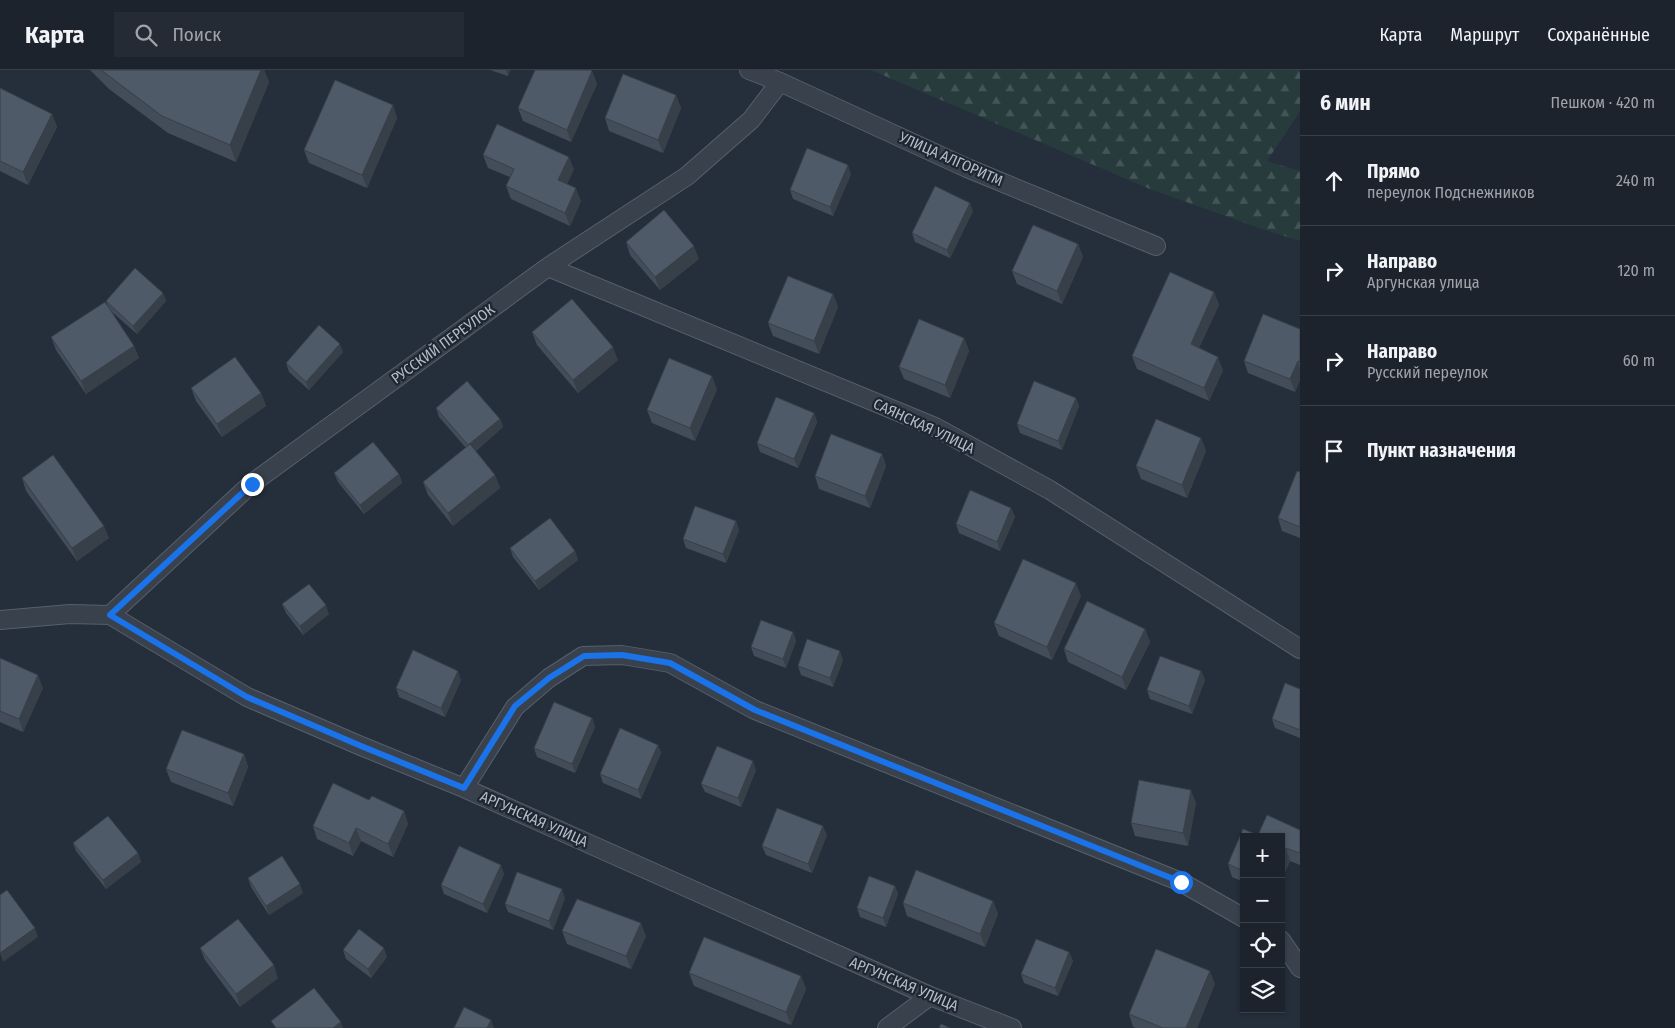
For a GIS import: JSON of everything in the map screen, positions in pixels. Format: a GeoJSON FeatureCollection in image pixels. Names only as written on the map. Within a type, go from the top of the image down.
{"type":"FeatureCollection","features":[{"type":"Feature","properties":{"kind":"street","name":"УЛИЦА АЛГОРИТМ"},"geometry":{"type":"LineString","coordinates":[[748,70],[780,82],[968,168],[1156,246]]}},
{"type":"Feature","properties":{"kind":"street","name":"РУССКИЙ ПЕРЕУЛОК"},"geometry":{"type":"LineString","coordinates":[[110,615],[252,484],[548,267],[687,176],[751,120],[780,82]]}},
{"type":"Feature","properties":{"kind":"street","name":"САЯНСКАЯ УЛИЦА"},"geometry":{"type":"LineString","coordinates":[[548,267],[936,428],[1050,490],[1300,649]]}},
{"type":"Feature","properties":{"kind":"street","name":"АРГУНСКАЯ УЛИЦА"},"geometry":{"type":"LineString","coordinates":[[0,620],[70,614],[110,615],[247,697],[464,788],[930,996],[1012,1028]]}},
{"type":"Feature","properties":{"kind":"street"},"geometry":{"type":"LineString","coordinates":[[464,788],[515,706],[549,678],[584,656],[622,655],[670,663],[755,710],[1181,882],[1240,916]]}},
{"type":"Feature","properties":{"kind":"street"},"geometry":{"type":"LineString","coordinates":[[1285,946],[1300,968]]}},
{"type":"Feature","properties":{"kind":"street"},"geometry":{"type":"LineString","coordinates":[[887,1028],[930,996]]}},
{"type":"Feature","properties":{"kind":"green space"},"geometry":{"type":"Polygon","coordinates":[[[871,70],[1300,70],[1300,111],[1267,161],[1300,171],[1300,241],[1150,189],[871,70]]]}},
{"type":"Feature","properties":{"kind":"building"},"geometry":{"type":"Polygon","coordinates":[[[101,70],[261,70],[230,145],[162,116],[101,70]]]}},
{"type":"Feature","properties":{"kind":"building"},"geometry":{"type":"Polygon","coordinates":[[[535,70],[592,71],[567,130],[518,108],[535,70]]]}},
{"type":"Feature","properties":{"kind":"building"},"geometry":{"type":"Polygon","coordinates":[[[623,74],[676,95],[658,140],[605,118],[623,74]]]}},
{"type":"Feature","properties":{"kind":"building"},"geometry":{"type":"Polygon","coordinates":[[[335,80],[393,105],[362,175],[304,150],[335,80]]]}},
{"type":"Feature","properties":{"kind":"building"},"geometry":{"type":"Polygon","coordinates":[[[0,88],[52,114],[23,172],[0,161],[0,88]]]}},
{"type":"Feature","properties":{"kind":"building"},"geometry":{"type":"Polygon","coordinates":[[[497,124],[569,157],[558,180],[576,188],[565,213],[506,186],[514,169],[483,155],[497,124]]]}},
{"type":"Feature","properties":{"kind":"building"},"geometry":{"type":"Polygon","coordinates":[[[807,148],[848,165],[830,207],[790,190],[807,148]]]}},
{"type":"Feature","properties":{"kind":"building"},"geometry":{"type":"Polygon","coordinates":[[[935,186],[970,203],[947,250],[912,233],[935,186]]]}},
{"type":"Feature","properties":{"kind":"building"},"geometry":{"type":"Polygon","coordinates":[[[664,210],[694,246],[655,277],[626,242],[664,210]]]}},
{"type":"Feature","properties":{"kind":"building"},"geometry":{"type":"Polygon","coordinates":[[[1033,225],[1078,244],[1057,291],[1012,271],[1033,225]]]}},
{"type":"Feature","properties":{"kind":"building"},"geometry":{"type":"Polygon","coordinates":[[[135,268],[163,293],[133,326],[106,301],[135,268]]]}},
{"type":"Feature","properties":{"kind":"building"},"geometry":{"type":"Polygon","coordinates":[[[1170,272],[1214,292],[1191,344],[1218,357],[1204,388],[1132,356],[1170,272]]]}},
{"type":"Feature","properties":{"kind":"building"},"geometry":{"type":"Polygon","coordinates":[[[788,276],[833,294],[814,341],[768,323],[788,276]]]}},
{"type":"Feature","properties":{"kind":"building"},"geometry":{"type":"Polygon","coordinates":[[[572,299],[613,347],[573,380],[532,332],[572,299]]]}},
{"type":"Feature","properties":{"kind":"building"},"geometry":{"type":"Polygon","coordinates":[[[105,302],[134,346],[81,381],[51,337],[105,302]]]}},
{"type":"Feature","properties":{"kind":"building"},"geometry":{"type":"Polygon","coordinates":[[[1263,314],[1300,329],[1300,362],[1298,361],[1290,379],[1244,361],[1263,314]]]}},
{"type":"Feature","properties":{"kind":"building"},"geometry":{"type":"Polygon","coordinates":[[[919,319],[964,338],[945,385],[899,367],[919,319]]]}},
{"type":"Feature","properties":{"kind":"building"},"geometry":{"type":"Polygon","coordinates":[[[319,325],[340,344],[306,382],[286,363],[319,325]]]}},
{"type":"Feature","properties":{"kind":"building"},"geometry":{"type":"Polygon","coordinates":[[[235,357],[261,393],[217,424],[191,388],[235,357]]]}},
{"type":"Feature","properties":{"kind":"building"},"geometry":{"type":"Polygon","coordinates":[[[669,358],[712,376],[690,428],[647,410],[669,358]]]}},
{"type":"Feature","properties":{"kind":"building"},"geometry":{"type":"Polygon","coordinates":[[[467,381],[500,419],[468,445],[436,408],[467,381]]]}},
{"type":"Feature","properties":{"kind":"building"},"geometry":{"type":"Polygon","coordinates":[[[1034,381],[1076,398],[1058,441],[1017,424],[1034,381]]]}},
{"type":"Feature","properties":{"kind":"building"},"geometry":{"type":"Polygon","coordinates":[[[776,397],[814,413],[794,459],[757,443],[776,397]]]}},
{"type":"Feature","properties":{"kind":"building"},"geometry":{"type":"Polygon","coordinates":[[[1156,419],[1201,438],[1182,485],[1136,466],[1156,419]]]}},
{"type":"Feature","properties":{"kind":"building"},"geometry":{"type":"Polygon","coordinates":[[[831,434],[882,454],[865,496],[815,476],[831,434]]]}},
{"type":"Feature","properties":{"kind":"building"},"geometry":{"type":"Polygon","coordinates":[[[373,442],[399,474],[360,505],[334,473],[373,442]]]}},
{"type":"Feature","properties":{"kind":"building"},"geometry":{"type":"Polygon","coordinates":[[[470,444],[495,475],[448,513],[423,482],[470,444]]]}},
{"type":"Feature","properties":{"kind":"building"},"geometry":{"type":"Polygon","coordinates":[[[53,455],[104,526],[72,548],[22,478],[53,455]]]}},
{"type":"Feature","properties":{"kind":"building"},"geometry":{"type":"Polygon","coordinates":[[[1297,471],[1300,472],[1300,527],[1278,518],[1297,471]]]}},
{"type":"Feature","properties":{"kind":"building"},"geometry":{"type":"Polygon","coordinates":[[[970,490],[1011,508],[997,542],[956,524],[970,490]]]}},
{"type":"Feature","properties":{"kind":"building"},"geometry":{"type":"Polygon","coordinates":[[[695,506],[736,521],[723,554],[683,539],[695,506]]]}},
{"type":"Feature","properties":{"kind":"building"},"geometry":{"type":"Polygon","coordinates":[[[550,518],[575,551],[535,581],[510,548],[550,518]]]}},
{"type":"Feature","properties":{"kind":"building"},"geometry":{"type":"Polygon","coordinates":[[[1023,559],[1076,583],[1047,647],[994,623],[1023,559]]]}},
{"type":"Feature","properties":{"kind":"building"},"geometry":{"type":"Polygon","coordinates":[[[309,584],[326,605],[300,626],[282,604],[309,584]]]}},
{"type":"Feature","properties":{"kind":"building"},"geometry":{"type":"Polygon","coordinates":[[[1087,601],[1145,629],[1122,677],[1064,649],[1087,601]]]}},
{"type":"Feature","properties":{"kind":"building"},"geometry":{"type":"Polygon","coordinates":[[[761,620],[793,632],[783,659],[751,647],[761,620]]]}},
{"type":"Feature","properties":{"kind":"building"},"geometry":{"type":"Polygon","coordinates":[[[807,639],[840,651],[830,678],[798,666],[807,639]]]}},
{"type":"Feature","properties":{"kind":"building"},"geometry":{"type":"Polygon","coordinates":[[[413,650],[458,671],[441,708],[396,688],[413,650]]]}},
{"type":"Feature","properties":{"kind":"building"},"geometry":{"type":"Polygon","coordinates":[[[1160,656],[1201,671],[1189,706],[1147,690],[1160,656]]]}},
{"type":"Feature","properties":{"kind":"building"},"geometry":{"type":"Polygon","coordinates":[[[0,658],[38,675],[19,719],[0,711],[0,658]]]}},
{"type":"Feature","properties":{"kind":"building"},"geometry":{"type":"Polygon","coordinates":[[[1285,683],[1300,689],[1300,730],[1272,719],[1285,683]]]}},
{"type":"Feature","properties":{"kind":"building"},"geometry":{"type":"Polygon","coordinates":[[[554,702],[592,718],[572,764],[534,748],[554,702]]]}},
{"type":"Feature","properties":{"kind":"building"},"geometry":{"type":"Polygon","coordinates":[[[620,728],[658,745],[638,790],[600,774],[620,728]]]}},
{"type":"Feature","properties":{"kind":"building"},"geometry":{"type":"Polygon","coordinates":[[[182,730],[244,754],[228,793],[166,769],[182,730]]]}},
{"type":"Feature","properties":{"kind":"building"},"geometry":{"type":"Polygon","coordinates":[[[717,746],[753,761],[738,798],[701,784],[717,746]]]}},
{"type":"Feature","properties":{"kind":"building"},"geometry":{"type":"Polygon","coordinates":[[[1139,780],[1191,790],[1183,833],[1131,823],[1139,780]]]}},
{"type":"Feature","properties":{"kind":"building"},"geometry":{"type":"Polygon","coordinates":[[[333,783],[369,800],[372,796],[404,811],[388,844],[356,828],[349,843],[313,826],[333,783]]]}},
{"type":"Feature","properties":{"kind":"building"},"geometry":{"type":"Polygon","coordinates":[[[777,808],[823,826],[808,864],[762,846],[777,808]]]}},
{"type":"Feature","properties":{"kind":"building"},"geometry":{"type":"Polygon","coordinates":[[[1267,815],[1300,830],[1300,851],[1299,853],[1286,848],[1285,850],[1285,833],[1259,833],[1267,815]]]}},
{"type":"Feature","properties":{"kind":"building"},"geometry":{"type":"Polygon","coordinates":[[[108,816],[138,853],[103,880],[73,843],[108,816]]]}},
{"type":"Feature","properties":{"kind":"building"},"geometry":{"type":"Polygon","coordinates":[[[1243,829],[1253,833],[1241,833],[1243,829]]]}},
{"type":"Feature","properties":{"kind":"building"},"geometry":{"type":"Polygon","coordinates":[[[1240,836],[1240,869],[1228,864],[1240,836]]]}},
{"type":"Feature","properties":{"kind":"building"},"geometry":{"type":"Polygon","coordinates":[[[459,846],[501,865],[483,904],[441,885],[459,846]]]}},
{"type":"Feature","properties":{"kind":"building"},"geometry":{"type":"Polygon","coordinates":[[[282,856],[300,884],[266,906],[248,878],[282,856]]]}},
{"type":"Feature","properties":{"kind":"building"},"geometry":{"type":"Polygon","coordinates":[[[916,870],[993,901],[980,934],[903,903],[916,870]]]}},
{"type":"Feature","properties":{"kind":"building"},"geometry":{"type":"Polygon","coordinates":[[[517,872],[562,889],[549,921],[505,904],[517,872]]]}},
{"type":"Feature","properties":{"kind":"building"},"geometry":{"type":"Polygon","coordinates":[[[869,876],[895,886],[883,918],[857,908],[869,876]]]}},
{"type":"Feature","properties":{"kind":"building"},"geometry":{"type":"Polygon","coordinates":[[[7,890],[35,928],[0,953],[0,895],[7,890]]]}},
{"type":"Feature","properties":{"kind":"building"},"geometry":{"type":"Polygon","coordinates":[[[577,899],[641,923],[626,956],[562,931],[577,899]]]}},
{"type":"Feature","properties":{"kind":"building"},"geometry":{"type":"Polygon","coordinates":[[[238,919],[274,965],[236,994],[200,948],[238,919]]]}},
{"type":"Feature","properties":{"kind":"building"},"geometry":{"type":"Polygon","coordinates":[[[359,929],[384,948],[368,969],[343,950],[359,929]]]}},
{"type":"Feature","properties":{"kind":"building"},"geometry":{"type":"Polygon","coordinates":[[[704,937],[801,976],[786,1012],[689,973],[704,937]]]}},
{"type":"Feature","properties":{"kind":"building"},"geometry":{"type":"Polygon","coordinates":[[[1036,939],[1069,952],[1055,988],[1021,974],[1036,939]]]}},
{"type":"Feature","properties":{"kind":"building"},"geometry":{"type":"Polygon","coordinates":[[[1156,949],[1210,971],[1186,1028],[1163,1028],[1129,1014],[1156,949]]]}},
{"type":"Feature","properties":{"kind":"building"},"geometry":{"type":"Polygon","coordinates":[[[314,988],[341,1022],[333,1028],[276,1028],[271,1021],[314,988]]]}},
{"type":"Feature","properties":{"kind":"building"},"geometry":{"type":"Polygon","coordinates":[[[464,1007],[491,1020],[487,1028],[454,1028],[464,1007]]]}},
{"type":"Feature","properties":{"kind":"building"},"geometry":{"type":"Polygon","coordinates":[[[941,1024],[950,1028],[939,1028],[941,1024]]]}},
{"type":"Feature","properties":{"kind":"route"},"geometry":{"type":"LineString","coordinates":[[252,484],[110,615],[247,697],[361,746],[464,788],[515,706],[549,678],[584,656],[622,655],[670,663],[755,710],[1181,882]]}}]}
